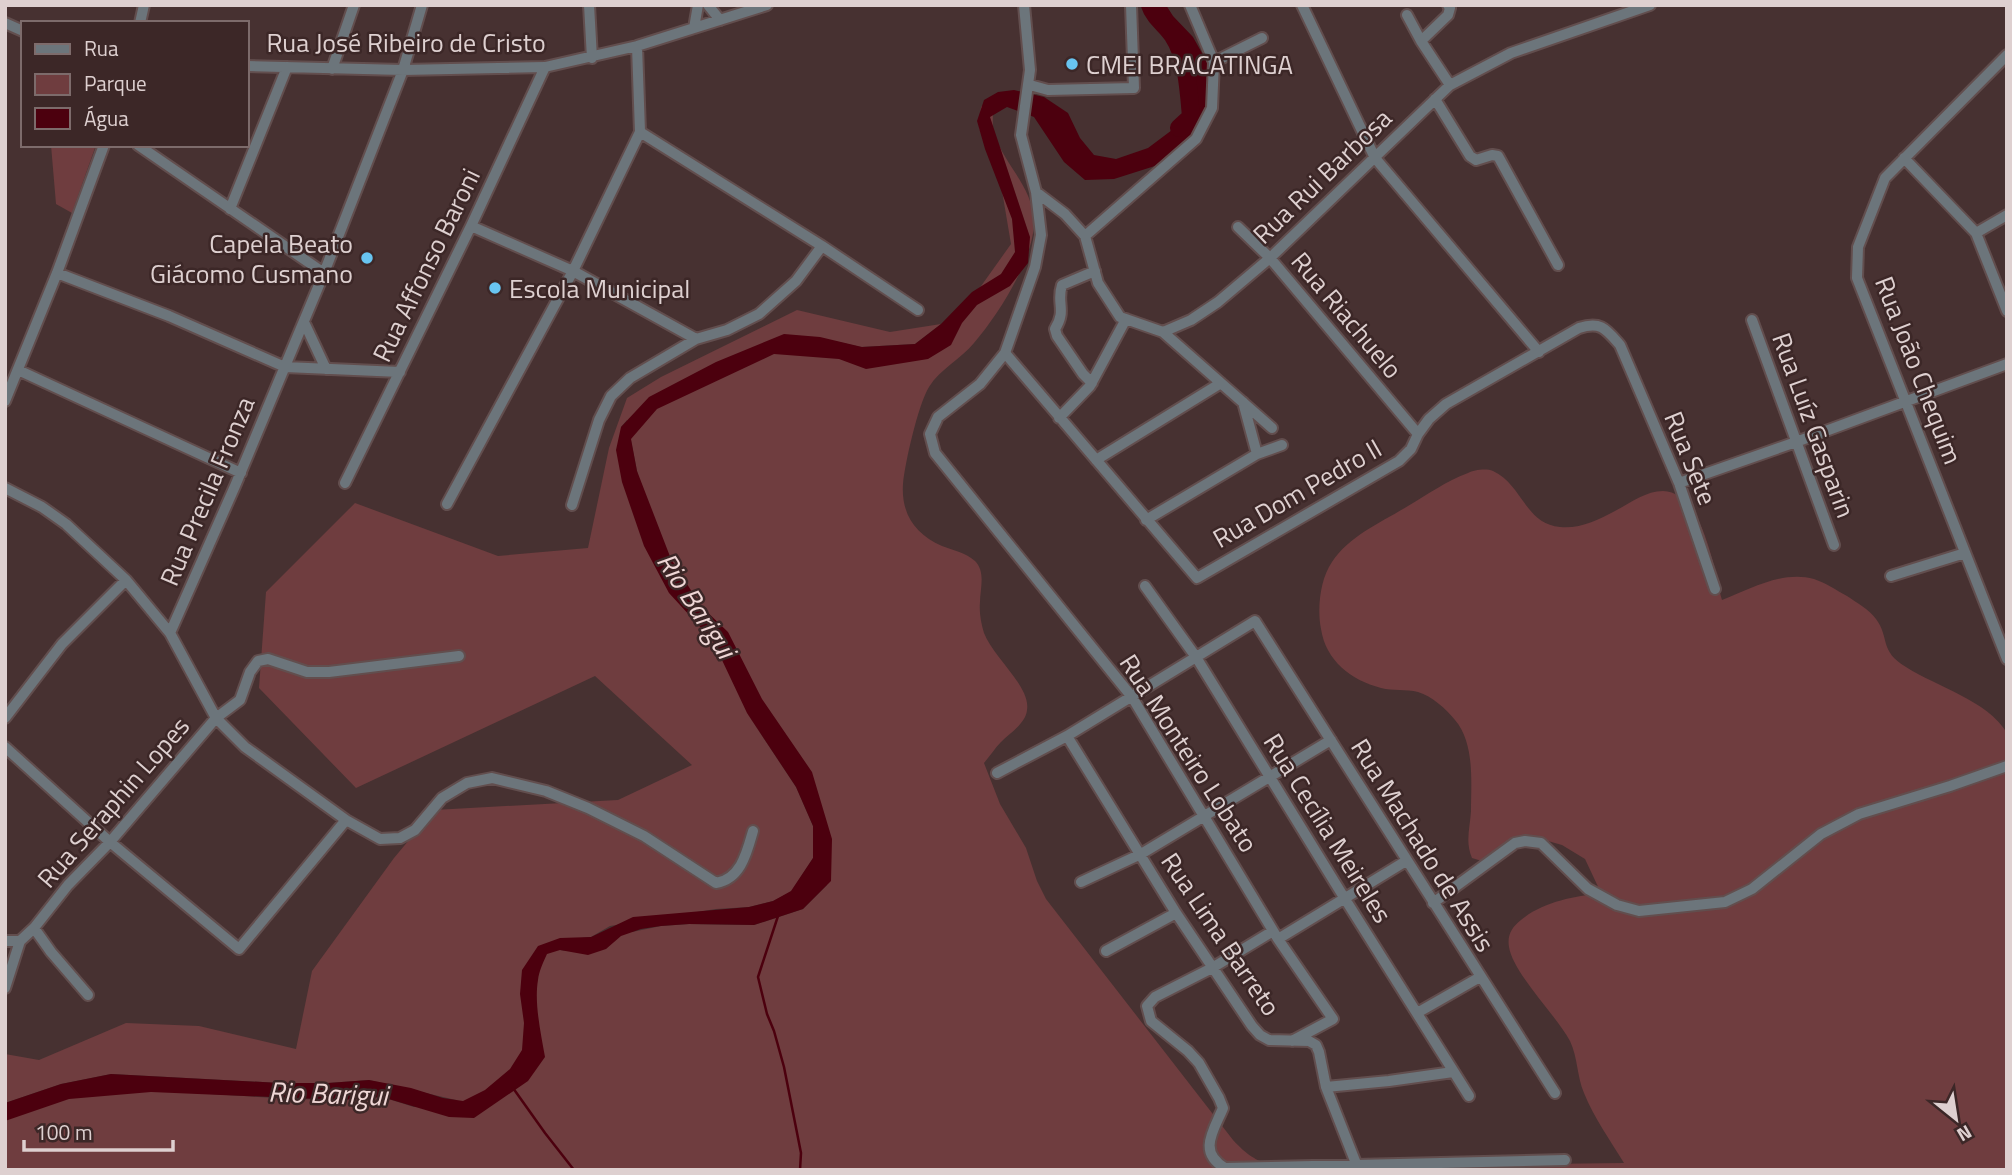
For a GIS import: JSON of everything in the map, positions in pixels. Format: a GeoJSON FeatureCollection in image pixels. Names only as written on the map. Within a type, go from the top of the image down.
{"type":"FeatureCollection","features":[{"type":"Feature","properties":{"kind":"street"},"geometry":{"type":"LineString","coordinates":[[332,69],[354,5]]}},
{"type":"Feature","properties":{"kind":"street","name":"Rua Precila Fronza"},"geometry":{"type":"LineString","coordinates":[[170,633],[241,473],[324,273],[403,70],[422,5]]}},
{"type":"Feature","properties":{"kind":"street"},"geometry":{"type":"LineString","coordinates":[[589,5],[592,58]]}},
{"type":"Feature","properties":{"kind":"street"},"geometry":{"type":"LineString","coordinates":[[694,28],[698,5]]}},
{"type":"Feature","properties":{"kind":"street"},"geometry":{"type":"LineString","coordinates":[[708,5],[720,20]]}},
{"type":"Feature","properties":{"kind":"street","name":"Rua José Ribeiro de Cristo"},"geometry":{"type":"LineString","coordinates":[[248,66],[403,70],[545,67],[637,47],[767,5]]}},
{"type":"Feature","properties":{"kind":"street"},"geometry":{"type":"LineString","coordinates":[[1024,5],[1030,70],[1021,135],[1037,192],[1041,235],[1035,267],[1005,353],[1146,520],[1257,454],[1282,444]]}},
{"type":"Feature","properties":{"kind":"street"},"geometry":{"type":"LineString","coordinates":[[1029,87],[1048,90],[1134,88],[1130,5]]}},
{"type":"Feature","properties":{"kind":"street"},"geometry":{"type":"LineString","coordinates":[[1085,236],[1196,139],[1212,108],[1214,62],[1190,5]]}},
{"type":"Feature","properties":{"kind":"street"},"geometry":{"type":"LineString","coordinates":[[1302,5],[1375,158],[1539,352]]}},
{"type":"Feature","properties":{"kind":"street"},"geometry":{"type":"LineString","coordinates":[[1421,41],[1448,15],[1448,5]]}},
{"type":"Feature","properties":{"kind":"street","name":"Rua Rui Barbosa"},"geometry":{"type":"LineString","coordinates":[[1163,332],[1191,320],[1218,302],[1270,258],[1450,85],[1511,53],[1650,5]]}},
{"type":"Feature","properties":{"kind":"street"},"geometry":{"type":"LineString","coordinates":[[1407,15],[1450,85]]}},
{"type":"Feature","properties":{"kind":"street"},"geometry":{"type":"LineString","coordinates":[[5,23],[21,30]]}},
{"type":"Feature","properties":{"kind":"street"},"geometry":{"type":"LineString","coordinates":[[1214,62],[1262,38]]}},
{"type":"Feature","properties":{"kind":"street"},"geometry":{"type":"LineString","coordinates":[[447,504],[573,271],[640,132],[637,47]]}},
{"type":"Feature","properties":{"kind":"street","name":"Rua João Chequim"},"geometry":{"type":"LineString","coordinates":[[2007,55],[1885,178],[1858,247],[1857,278],[2007,659]]}},
{"type":"Feature","properties":{"kind":"street"},"geometry":{"type":"LineString","coordinates":[[230,209],[287,67]]}},
{"type":"Feature","properties":{"kind":"street","name":"Rua Affonso Baroni"},"geometry":{"type":"LineString","coordinates":[[345,483],[471,226],[545,67]]}},
{"type":"Feature","properties":{"kind":"street"},"geometry":{"type":"LineString","coordinates":[[1435,99],[1470,156],[1476,160],[1498,156],[1558,265]]}},
{"type":"Feature","properties":{"kind":"street"},"geometry":{"type":"LineString","coordinates":[[640,132],[822,246],[918,310]]}},
{"type":"Feature","properties":{"kind":"street"},"geometry":{"type":"LineString","coordinates":[[5,401],[57,273],[103,147]]}},
{"type":"Feature","properties":{"kind":"street"},"geometry":{"type":"LineString","coordinates":[[141,147],[324,273]]}},
{"type":"Feature","properties":{"kind":"street"},"geometry":{"type":"LineString","coordinates":[[1904,158],[1976,233],[2007,311]]}},
{"type":"Feature","properties":{"kind":"street"},"geometry":{"type":"LineString","coordinates":[[1037,192],[1065,214],[1085,236],[1098,284],[1120,317],[1163,332],[1272,428]]}},
{"type":"Feature","properties":{"kind":"street"},"geometry":{"type":"LineString","coordinates":[[1976,233],[2007,215]]}},
{"type":"Feature","properties":{"kind":"street"},"geometry":{"type":"LineString","coordinates":[[471,226],[573,271],[696,339]]}},
{"type":"Feature","properties":{"kind":"street","name":"Rua Riachuelo"},"geometry":{"type":"LineString","coordinates":[[1238,227],[1270,258],[1418,434]]}},
{"type":"Feature","properties":{"kind":"street"},"geometry":{"type":"LineString","coordinates":[[572,505],[598,420],[611,396],[630,378],[696,339],[727,330],[759,314],[796,281],[822,246]]}},
{"type":"Feature","properties":{"kind":"street"},"geometry":{"type":"LineString","coordinates":[[1092,383],[1083,374],[1055,329],[1063,316],[1060,290],[1062,285],[1095,271]]}},
{"type":"Feature","properties":{"kind":"street"},"geometry":{"type":"LineString","coordinates":[[57,273],[169,316],[285,367],[400,372]]}},
{"type":"Feature","properties":{"kind":"street"},"geometry":{"type":"LineString","coordinates":[[1059,418],[1092,383],[1126,319]]}},
{"type":"Feature","properties":{"kind":"street","name":"Rua Luíz Gasparin"},"geometry":{"type":"LineString","coordinates":[[1752,320],[1834,545]]}},
{"type":"Feature","properties":{"kind":"street"},"geometry":{"type":"LineString","coordinates":[[304,322],[326,369]]}},
{"type":"Feature","properties":{"kind":"street","name":"Rua Dom Pedro II"},"geometry":{"type":"LineString","coordinates":[[1146,520],[1197,578],[1399,461],[1411,449],[1429,419],[1446,404],[1578,328],[1590,324],[1605,328],[1620,345]]}},
{"type":"Feature","properties":{"kind":"street","name":"Rua Sete"},"geometry":{"type":"LineString","coordinates":[[1620,345],[1679,483],[1715,589]]}},
{"type":"Feature","properties":{"kind":"street","name":"Rua Monteiro Lobato"},"geometry":{"type":"LineString","coordinates":[[1005,353],[980,384],[938,417],[930,435],[935,453],[1132,697],[1276,935],[1333,1019],[1292,1041]]}},
{"type":"Feature","properties":{"kind":"street"},"geometry":{"type":"LineString","coordinates":[[1679,483],[2007,365]]}},
{"type":"Feature","properties":{"kind":"street"},"geometry":{"type":"LineString","coordinates":[[18,370],[241,473]]}},
{"type":"Feature","properties":{"kind":"street"},"geometry":{"type":"LineString","coordinates":[[1096,460],[1222,383]]}},
{"type":"Feature","properties":{"kind":"street"},"geometry":{"type":"LineString","coordinates":[[1243,402],[1257,454]]}},
{"type":"Feature","properties":{"kind":"street"},"geometry":{"type":"LineString","coordinates":[[5,488],[66,524],[125,580],[170,633],[216,718],[244,747],[345,820],[380,839],[400,838],[415,830],[442,797],[467,783],[492,779],[546,791],[588,808],[644,836],[716,883],[726,882],[735,874],[747,851],[753,831]]}},
{"type":"Feature","properties":{"kind":"street"},"geometry":{"type":"LineString","coordinates":[[1891,576],[1965,553]]}},
{"type":"Feature","properties":{"kind":"street"},"geometry":{"type":"LineString","coordinates":[[5,718],[62,644],[125,580]]}},
{"type":"Feature","properties":{"kind":"street","name":"Rua Cecília Meireles"},"geometry":{"type":"LineString","coordinates":[[1145,586],[1196,657],[1469,1096]]}},
{"type":"Feature","properties":{"kind":"street","name":"Rua Machado de Assis"},"geometry":{"type":"LineString","coordinates":[[1196,657],[1255,621],[1555,1093]]}},
{"type":"Feature","properties":{"kind":"street","name":"Rua Seraphin Lopes"},"geometry":{"type":"LineString","coordinates":[[5,988],[20,941],[34,928],[68,885],[110,842],[216,718],[240,700],[250,672],[258,661],[268,659],[307,673],[459,656]]}},
{"type":"Feature","properties":{"kind":"street"},"geometry":{"type":"LineString","coordinates":[[997,773],[1067,736],[1196,657]]}},
{"type":"Feature","properties":{"kind":"street","name":"Rua Lima Barreto"},"geometry":{"type":"LineString","coordinates":[[1067,736],[1176,913],[1260,1035],[1269,1040],[1309,1041],[1316,1045],[1326,1087],[1357,1166]]}},
{"type":"Feature","properties":{"kind":"street"},"geometry":{"type":"LineString","coordinates":[[1081,882],[1142,854],[1331,740]]}},
{"type":"Feature","properties":{"kind":"street"},"geometry":{"type":"LineString","coordinates":[[5,747],[110,842],[239,949],[345,820]]}},
{"type":"Feature","properties":{"kind":"street"},"geometry":{"type":"LineString","coordinates":[[1433,903],[1515,844],[1525,841],[1541,843],[1588,889],[1617,905],[1639,911],[1724,902],[1752,889],[1821,834],[1859,814],[2007,766]]}},
{"type":"Feature","properties":{"kind":"street"},"geometry":{"type":"LineString","coordinates":[[1406,861],[1345,899],[1154,998],[1147,1006],[1151,1021],[1199,1063],[1219,1098],[1223,1108],[1211,1132],[1211,1156],[1225,1168],[1565,1160]]}},
{"type":"Feature","properties":{"kind":"street"},"geometry":{"type":"LineString","coordinates":[[1106,951],[1176,913]]}},
{"type":"Feature","properties":{"kind":"street"},"geometry":{"type":"LineString","coordinates":[[34,928],[88,995]]}},
{"type":"Feature","properties":{"kind":"street"},"geometry":{"type":"LineString","coordinates":[[5,941],[20,941]]}},
{"type":"Feature","properties":{"kind":"street"},"geometry":{"type":"LineString","coordinates":[[1417,1013],[1480,977]]}},
{"type":"Feature","properties":{"kind":"street"},"geometry":{"type":"LineString","coordinates":[[1326,1087],[1454,1072]]}},
{"type":"Feature","properties":{"kind":"green space"},"geometry":{"type":"Polygon","coordinates":[[[990,100],[995,136],[1033,210],[1032,237],[1013,286],[994,317],[969,349],[934,381],[925,395],[906,463],[904,505],[912,522],[924,535],[971,558],[980,570],[980,610],[984,633],[1018,682],[1027,701],[1026,715],[1021,723],[984,763],[1000,804],[1026,848],[1046,899],[1233,1140],[1253,1157],[1277,1167],[1624,1163],[1588,1102],[1570,1041],[1518,969],[1509,947],[1513,928],[1539,908],[1559,901],[1601,893],[1585,859],[1562,845],[1548,841],[1523,846],[1485,862],[1472,858],[1468,841],[1471,811],[1469,752],[1461,729],[1443,707],[1423,694],[1381,688],[1350,674],[1328,651],[1321,629],[1319,612],[1322,585],[1332,562],[1347,545],[1444,484],[1471,472],[1487,470],[1503,477],[1539,519],[1560,527],[1589,523],[1650,493],[1663,491],[1677,495],[1688,504],[1697,518],[1710,553],[1722,600],[1755,586],[1790,577],[1823,582],[1873,615],[1880,626],[1888,650],[1898,661],[1974,703],[2007,733],[2007,1170],[5,1170],[5,1113],[110,1088],[291,1099],[382,1097],[414,1107],[456,1100],[369,1080],[280,1083],[111,1074],[61,1084],[5,1103],[5,1054],[39,1060],[126,1023],[199,1026],[296,1049],[312,971],[394,858],[434,810],[618,800],[692,765],[595,676],[356,788],[259,688],[266,592],[355,503],[498,556],[588,548],[609,448],[627,398],[661,377],[797,310],[890,332],[941,324],[915,344],[861,347],[834,341],[908,362],[974,296],[1011,244],[1000,179],[979,128],[981,107],[990,100]],[[627,420],[621,427],[662,564],[637,471],[627,420]],[[747,713],[796,787],[813,826],[813,858],[791,892],[773,901],[749,907],[716,909],[610,926],[591,937],[560,938],[560,950],[566,951],[626,930],[632,932],[689,924],[754,925],[803,909],[827,885],[818,818],[747,713]]]}},
{"type":"Feature","properties":{"kind":"green space"},"geometry":{"type":"Polygon","coordinates":[[[51,147],[95,147],[72,213],[56,204],[51,147]]]}},
{"type":"Feature","properties":{"kind":"water"},"geometry":{"type":"Polygon","coordinates":[[[1151,5],[1166,5],[1193,37],[1207,62],[1210,90],[1207,112],[1194,134],[1158,165],[1114,179],[1085,180],[1064,162],[1034,117],[1007,107],[990,117],[1030,237],[1028,263],[1010,286],[977,305],[962,323],[951,345],[928,359],[866,369],[839,359],[774,354],[657,409],[631,439],[637,471],[671,559],[701,606],[728,632],[762,699],[812,772],[832,839],[831,881],[803,909],[754,925],[689,924],[641,929],[621,936],[606,949],[588,955],[560,950],[547,954],[539,973],[537,989],[545,1057],[528,1081],[474,1118],[449,1117],[382,1097],[341,1100],[151,1092],[69,1099],[5,1121],[5,1103],[61,1084],[111,1074],[280,1083],[369,1080],[463,1101],[485,1090],[510,1069],[522,1050],[522,970],[538,946],[560,938],[591,937],[633,917],[749,907],[773,901],[791,891],[813,858],[813,826],[796,787],[747,713],[713,641],[669,593],[644,546],[622,482],[616,450],[621,427],[649,397],[716,362],[784,334],[820,337],[862,347],[915,344],[941,324],[972,292],[1001,274],[1015,252],[1012,219],[977,121],[984,100],[998,92],[1014,90],[1044,97],[1068,113],[1080,138],[1094,155],[1116,159],[1148,148],[1176,127],[1191,110],[1191,79],[1180,39],[1151,5]]]}},
{"type":"Feature","properties":{"kind":"waterway","name":"Rio Barigui"},"geometry":{"type":"LineString","coordinates":[[1150,5],[1178,44],[1184,64],[1191,117],[1179,128]]}},
{"type":"Feature","properties":{"kind":"waterway"},"geometry":{"type":"LineString","coordinates":[[778,916],[758,977],[784,1067],[801,1153],[800,1170]]}},
{"type":"Feature","properties":{"kind":"waterway"},"geometry":{"type":"LineString","coordinates":[[513,1088],[574,1170]]}},
{"type":"Feature","properties":{"kind":"place","name":"CMEI BRACATINGA"},"geometry":{"type":"Point","coordinates":[1072,64]}},
{"type":"Feature","properties":{"kind":"place","name":"Capela Beato Giácomo Cusmano"},"geometry":{"type":"Point","coordinates":[367,258]}},
{"type":"Feature","properties":{"kind":"place","name":"Escola Municipal"},"geometry":{"type":"Point","coordinates":[495,288]}}]}
